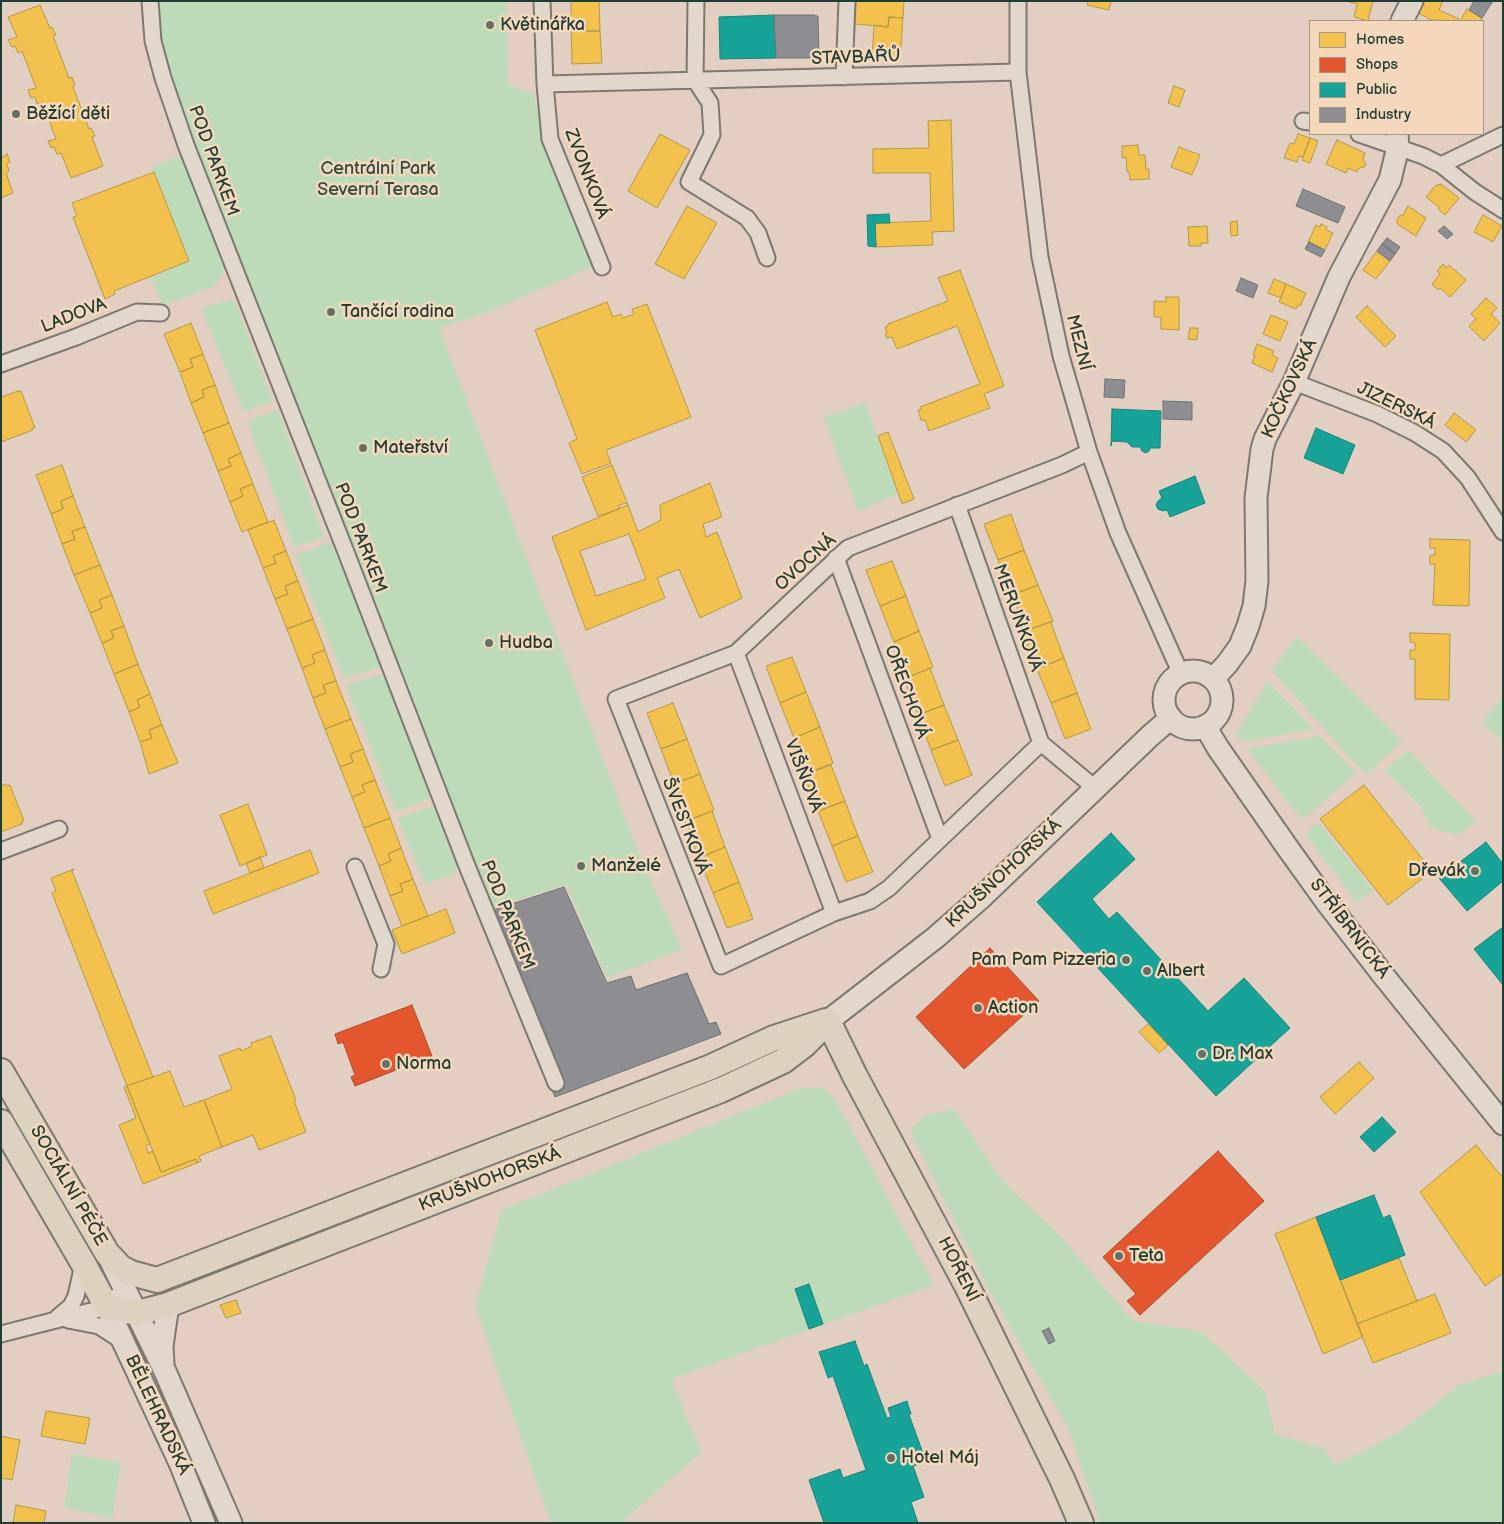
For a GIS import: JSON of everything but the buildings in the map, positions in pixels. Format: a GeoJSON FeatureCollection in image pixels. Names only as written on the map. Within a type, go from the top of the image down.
{"type":"FeatureCollection","features":[{"type":"Feature","properties":{"kind":"main road","name":"KRUŠNOHORSKÁ"},"geometry":{"type":"LineString","coordinates":[[157,1280],[702,1070],[774,1038],[828,1021]]}},
{"type":"Feature","properties":{"kind":"main road","name":"KRUŠNOHORSKÁ"},"geometry":{"type":"LineString","coordinates":[[132,1302],[168,1306],[721,1090],[783,1061],[804,1045],[828,1021]]}},
{"type":"Feature","properties":{"kind":"main road","name":"HOŘENÍ"},"geometry":{"type":"LineString","coordinates":[[828,1021],[966,1286],[1062,1479],[1081,1523]]}},
{"type":"Feature","properties":{"kind":"main road","name":"SOCIÁLNÍ PÉČE"},"geometry":{"type":"LineString","coordinates":[[1,1071],[107,1253]]}},
{"type":"Feature","properties":{"kind":"main road","name":"SOCIÁLNÍ PÉČE"},"geometry":{"type":"LineString","coordinates":[[1,1122],[107,1308]]}},
{"type":"Feature","properties":{"kind":"main road"},"geometry":{"type":"LineString","coordinates":[[107,1253],[120,1267],[131,1273],[157,1280]]}},
{"type":"Feature","properties":{"kind":"main road"},"geometry":{"type":"LineString","coordinates":[[107,1308],[132,1302]]}},
{"type":"Feature","properties":{"kind":"street","name":"POD PARKEM"},"geometry":{"type":"LineString","coordinates":[[150,1],[153,41],[163,78],[190,154],[467,866],[556,1083]]}},
{"type":"Feature","properties":{"kind":"street","name":"ZVONKOVÁ"},"geometry":{"type":"LineString","coordinates":[[542,1],[545,84],[550,139],[602,267]]}},
{"type":"Feature","properties":{"kind":"street"},"geometry":{"type":"LineString","coordinates":[[696,1],[695,80],[710,103],[712,135],[689,182],[747,218],[758,233],[767,258]]}},
{"type":"Feature","properties":{"kind":"street"},"geometry":{"type":"LineString","coordinates":[[844,77],[848,1]]}},
{"type":"Feature","properties":{"kind":"street","name":"MEZNÍ"},"geometry":{"type":"LineString","coordinates":[[1018,1],[1018,72],[1040,257],[1061,356],[1090,452],[1118,533],[1181,674]]}},
{"type":"Feature","properties":{"kind":"street"},"geometry":{"type":"LineString","coordinates":[[1402,20],[1412,1]]}},
{"type":"Feature","properties":{"kind":"street","name":"STAVBAŘŮ"},"geometry":{"type":"LineString","coordinates":[[545,84],[1018,72]]}},
{"type":"Feature","properties":{"kind":"street"},"geometry":{"type":"LineString","coordinates":[[1366,135],[1398,140],[1441,165],[1475,192],[1503,210]]}},
{"type":"Feature","properties":{"kind":"street"},"geometry":{"type":"LineString","coordinates":[[1441,165],[1503,135]]}},
{"type":"Feature","properties":{"kind":"street","name":"KOČKOVSKÁ"},"geometry":{"type":"LineString","coordinates":[[1213,679],[1240,646],[1254,606],[1257,581],[1256,498],[1262,449],[1265,440],[1294,382],[1339,277],[1390,180],[1398,140]]}},
{"type":"Feature","properties":{"kind":"street","name":"LADOVA"},"geometry":{"type":"LineString","coordinates":[[1,364],[76,337],[137,312],[160,313]]}},
{"type":"Feature","properties":{"kind":"street","name":"JIZERSKÁ"},"geometry":{"type":"LineString","coordinates":[[1294,382],[1377,414],[1415,433],[1442,451],[1468,478],[1503,532]]}},
{"type":"Feature","properties":{"kind":"street","name":"OVOCNÁ"},"geometry":{"type":"LineString","coordinates":[[616,699],[736,653],[848,548],[1062,465],[1090,452]]}},
{"type":"Feature","properties":{"kind":"street","name":"MERUŇKOVÁ"},"geometry":{"type":"LineString","coordinates":[[957,505],[1041,743]]}},
{"type":"Feature","properties":{"kind":"street","name":"OŘECHOVÁ"},"geometry":{"type":"LineString","coordinates":[[836,558],[940,839]]}},
{"type":"Feature","properties":{"kind":"street","name":"VIŠŇOVÁ"},"geometry":{"type":"LineString","coordinates":[[736,653],[834,913]]}},
{"type":"Feature","properties":{"kind":"street"},"geometry":{"type":"LineString","coordinates":[[1192,671],[1200,672],[1213,679],[1220,690],[1222,704],[1215,718],[1205,726],[1189,728],[1170,718],[1164,700],[1169,684],[1181,674],[1192,671]]}},
{"type":"Feature","properties":{"kind":"street","name":"ŠVESTKOVÁ"},"geometry":{"type":"LineString","coordinates":[[616,699],[721,966],[834,913]]}},
{"type":"Feature","properties":{"kind":"street","name":"KRUŠNOHORSKÁ"},"geometry":{"type":"LineString","coordinates":[[828,1021],[935,938],[983,896],[1170,718]]}},
{"type":"Feature","properties":{"kind":"street","name":"STŘÍBRNICKÁ"},"geometry":{"type":"LineString","coordinates":[[1205,726],[1286,847],[1325,900],[1503,1124]]}},
{"type":"Feature","properties":{"kind":"street"},"geometry":{"type":"LineString","coordinates":[[834,913],[870,901],[883,892],[1041,743],[1095,788]]}},
{"type":"Feature","properties":{"kind":"street"},"geometry":{"type":"LineString","coordinates":[[1,851],[59,829]]}},
{"type":"Feature","properties":{"kind":"street"},"geometry":{"type":"LineString","coordinates":[[355,867],[386,944],[381,969]]}},
{"type":"Feature","properties":{"kind":"street","name":"SOCIÁLNÍ PÉČE"},"geometry":{"type":"LineString","coordinates":[[107,1253],[132,1302]]}},
{"type":"Feature","properties":{"kind":"street"},"geometry":{"type":"LineString","coordinates":[[56,1319],[71,1306],[76,1296],[80,1285],[83,1263]]}},
{"type":"Feature","properties":{"kind":"street","name":"KRUŠNOHORSKÁ"},"geometry":{"type":"LineString","coordinates":[[132,1302],[157,1280]]}},
{"type":"Feature","properties":{"kind":"street","name":"BĚLEHRADSKÁ"},"geometry":{"type":"LineString","coordinates":[[132,1302],[164,1369],[231,1523]]}},
{"type":"Feature","properties":{"kind":"street","name":"BĚLEHRADSKÁ"},"geometry":{"type":"LineString","coordinates":[[164,1369],[162,1346],[168,1306]]}},
{"type":"Feature","properties":{"kind":"street"},"geometry":{"type":"LineString","coordinates":[[1,1334],[107,1308]]}},
{"type":"Feature","properties":{"kind":"street","name":"BĚLEHRADSKÁ"},"geometry":{"type":"LineString","coordinates":[[107,1308],[180,1463],[204,1523]]}},
{"type":"Feature","properties":{"kind":"street"},"geometry":{"type":"LineString","coordinates":[[56,1319],[93,1324],[108,1331],[124,1344]]}},
{"type":"Feature","properties":{"kind":"green space","name":"Centrální Park Severní Terasa"},"geometry":{"type":"Polygon","coordinates":[[[157,1],[506,1],[508,85],[534,94],[539,123],[593,267],[482,314],[439,328],[640,857],[682,949],[607,978],[566,884],[492,909],[200,162],[161,44],[157,1]]]}},
{"type":"Feature","properties":{"kind":"green space"},"geometry":{"type":"Polygon","coordinates":[[[182,155],[224,262],[223,274],[213,287],[162,306],[151,278],[189,261],[152,167],[182,155]]]}},
{"type":"Feature","properties":{"kind":"green space"},"geometry":{"type":"Polygon","coordinates":[[[234,299],[272,401],[244,412],[201,308],[234,299]]]}},
{"type":"Feature","properties":{"kind":"green space"},"geometry":{"type":"Polygon","coordinates":[[[865,403],[898,494],[858,511],[824,417],[865,403]]]}},
{"type":"Feature","properties":{"kind":"green space"},"geometry":{"type":"Polygon","coordinates":[[[278,410],[324,537],[294,547],[247,421],[278,410]]]}},
{"type":"Feature","properties":{"kind":"green space"},"geometry":{"type":"Polygon","coordinates":[[[331,542],[383,666],[344,678],[295,555],[331,542]]]}},
{"type":"Feature","properties":{"kind":"green space"},"geometry":{"type":"Polygon","coordinates":[[[1297,636],[1402,741],[1366,775],[1272,671],[1297,636]]]}},
{"type":"Feature","properties":{"kind":"green space"},"geometry":{"type":"Polygon","coordinates":[[[384,674],[431,794],[431,798],[396,812],[346,685],[384,674]]]}},
{"type":"Feature","properties":{"kind":"green space"},"geometry":{"type":"Polygon","coordinates":[[[1267,681],[1314,729],[1243,742],[1236,735],[1267,681]]]}},
{"type":"Feature","properties":{"kind":"green space"},"geometry":{"type":"Polygon","coordinates":[[[1503,696],[1503,740],[1482,723],[1503,696]]]}},
{"type":"Feature","properties":{"kind":"green space"},"geometry":{"type":"Polygon","coordinates":[[[1320,736],[1356,773],[1302,820],[1247,749],[1320,736]]]}},
{"type":"Feature","properties":{"kind":"green space"},"geometry":{"type":"Polygon","coordinates":[[[1409,750],[1476,822],[1458,835],[1431,828],[1421,807],[1385,770],[1409,750]]]}},
{"type":"Feature","properties":{"kind":"green space"},"geometry":{"type":"Polygon","coordinates":[[[435,806],[458,864],[454,874],[425,884],[398,818],[435,806]]]}},
{"type":"Feature","properties":{"kind":"green space"},"geometry":{"type":"Polygon","coordinates":[[[1319,823],[1373,890],[1357,903],[1306,834],[1319,823]]]}},
{"type":"Feature","properties":{"kind":"green space"},"geometry":{"type":"Polygon","coordinates":[[[821,1087],[834,1097],[934,1285],[676,1377],[672,1382],[701,1452],[621,1523],[551,1523],[475,1307],[502,1210],[799,1089],[821,1087]]]}},
{"type":"Feature","properties":{"kind":"green space"},"geometry":{"type":"Polygon","coordinates":[[[954,1109],[1002,1181],[1057,1233],[1133,1321],[1200,1331],[1265,1391],[1275,1434],[1324,1449],[1336,1465],[1403,1430],[1458,1386],[1503,1371],[1503,1523],[1100,1523],[1070,1432],[987,1286],[910,1131],[922,1117],[954,1109]]]}},
{"type":"Feature","properties":{"kind":"green space"},"geometry":{"type":"Polygon","coordinates":[[[72,1454],[121,1463],[112,1518],[64,1508],[72,1454]]]}},
{"type":"Feature","properties":{"kind":"place","name":"Květinářka"},"geometry":{"type":"Point","coordinates":[490,25]}},
{"type":"Feature","properties":{"kind":"place","name":"Běžící děti"},"geometry":{"type":"Point","coordinates":[16,114]}},
{"type":"Feature","properties":{"kind":"place","name":"Tančící rodina"},"geometry":{"type":"Point","coordinates":[331,312]}},
{"type":"Feature","properties":{"kind":"place","name":"Mateřství"},"geometry":{"type":"Point","coordinates":[363,448]}},
{"type":"Feature","properties":{"kind":"place","name":"Hudba"},"geometry":{"type":"Point","coordinates":[489,643]}},
{"type":"Feature","properties":{"kind":"place","name":"Manželé"},"geometry":{"type":"Point","coordinates":[581,866]}},
{"type":"Feature","properties":{"kind":"place","name":"Dřevák"},"geometry":{"type":"Point","coordinates":[1475,871]}},
{"type":"Feature","properties":{"kind":"place","name":"Pam Pam Pizzeria"},"geometry":{"type":"Point","coordinates":[1126,960]}},
{"type":"Feature","properties":{"kind":"place","name":"Albert"},"geometry":{"type":"Point","coordinates":[1147,971]}},
{"type":"Feature","properties":{"kind":"place","name":"Action"},"geometry":{"type":"Point","coordinates":[978,1008]}},
{"type":"Feature","properties":{"kind":"place","name":"Dr. Max"},"geometry":{"type":"Point","coordinates":[1202,1054]}},
{"type":"Feature","properties":{"kind":"place","name":"Norma"},"geometry":{"type":"Point","coordinates":[386,1064]}},
{"type":"Feature","properties":{"kind":"place","name":"Teta"},"geometry":{"type":"Point","coordinates":[1119,1256]}},
{"type":"Feature","properties":{"kind":"place","name":"Hotel Máj"},"geometry":{"type":"Point","coordinates":[891,1458]}}]}
